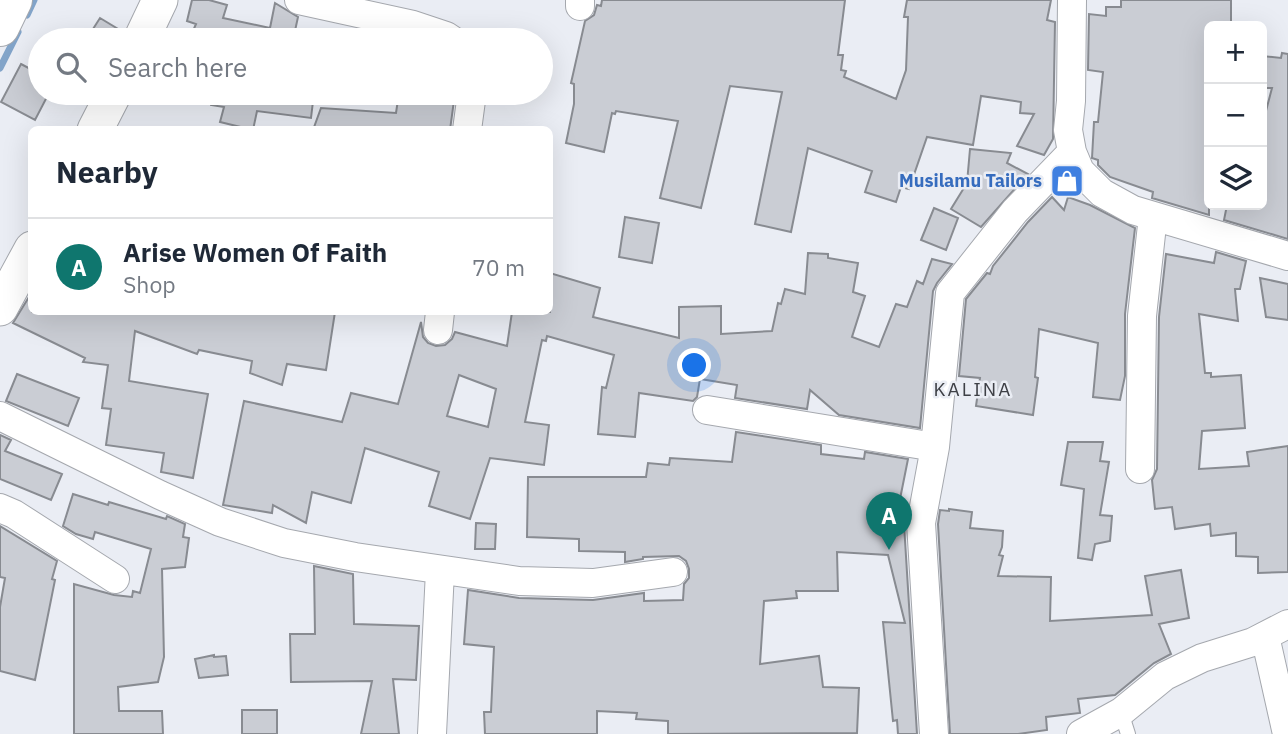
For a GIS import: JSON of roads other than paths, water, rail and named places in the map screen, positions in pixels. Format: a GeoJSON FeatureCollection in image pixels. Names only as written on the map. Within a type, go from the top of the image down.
{"type":"FeatureCollection","features":[{"type":"Feature","properties":{"kind":"main road"},"geometry":{"type":"LineString","coordinates":[[0,27],[13,0]]}},
{"type":"Feature","properties":{"kind":"street"},"geometry":{"type":"LineString","coordinates":[[147,28],[160,0]]}},
{"type":"Feature","properties":{"kind":"street"},"geometry":{"type":"LineString","coordinates":[[299,0],[422,28]]}},
{"type":"Feature","properties":{"kind":"street"},"geometry":{"type":"LineString","coordinates":[[1072,0],[1071,101],[1068,130],[1072,152],[1080,171],[1102,193],[1133,210],[1288,256]]}},
{"type":"Feature","properties":{"kind":"street"},"geometry":{"type":"LineString","coordinates":[[98,126],[108,105]]}},
{"type":"Feature","properties":{"kind":"street"},"geometry":{"type":"LineString","coordinates":[[468,126],[470,105]]}},
{"type":"Feature","properties":{"kind":"street"},"geometry":{"type":"LineString","coordinates":[[934,734],[921,523],[935,447],[950,293],[1015,211],[1072,152]]}},
{"type":"Feature","properties":{"kind":"street"},"geometry":{"type":"LineString","coordinates":[[1140,469],[1142,317],[1153,216]]}},
{"type":"Feature","properties":{"kind":"street"},"geometry":{"type":"LineString","coordinates":[[0,308],[28,256]]}},
{"type":"Feature","properties":{"kind":"street"},"geometry":{"type":"LineString","coordinates":[[707,410],[935,447]]}},
{"type":"Feature","properties":{"kind":"street"},"geometry":{"type":"LineString","coordinates":[[0,416],[220,522],[284,543],[355,558],[519,581],[593,583],[673,572]]}},
{"type":"Feature","properties":{"kind":"street"},"geometry":{"type":"LineString","coordinates":[[0,508],[14,514],[116,579]]}},
{"type":"Feature","properties":{"kind":"street"},"geometry":{"type":"LineString","coordinates":[[432,734],[440,571]]}},
{"type":"Feature","properties":{"kind":"street"},"geometry":{"type":"LineString","coordinates":[[1082,734],[1125,723],[1165,676],[1202,658],[1253,642],[1276,630],[1287,734]]}},
{"type":"Feature","properties":{"kind":"waterway"},"geometry":{"type":"LineString","coordinates":[[27,15],[34,0]]}},
{"type":"Feature","properties":{"kind":"waterway"},"geometry":{"type":"LineString","coordinates":[[0,68],[18,32]]}},
{"type":"Feature","properties":{"kind":"place","name":"Musilamu Tailors"},"geometry":{"type":"Point","coordinates":[1067,181]}},
{"type":"Feature","properties":{"kind":"place","name":"Arise Women Of Faith"},"geometry":{"type":"Point","coordinates":[889,550]}},
{"type":"Feature","properties":{"kind":"district","name":"KALINA"},"geometry":{"type":"Point","coordinates":[973,389]}}]}
